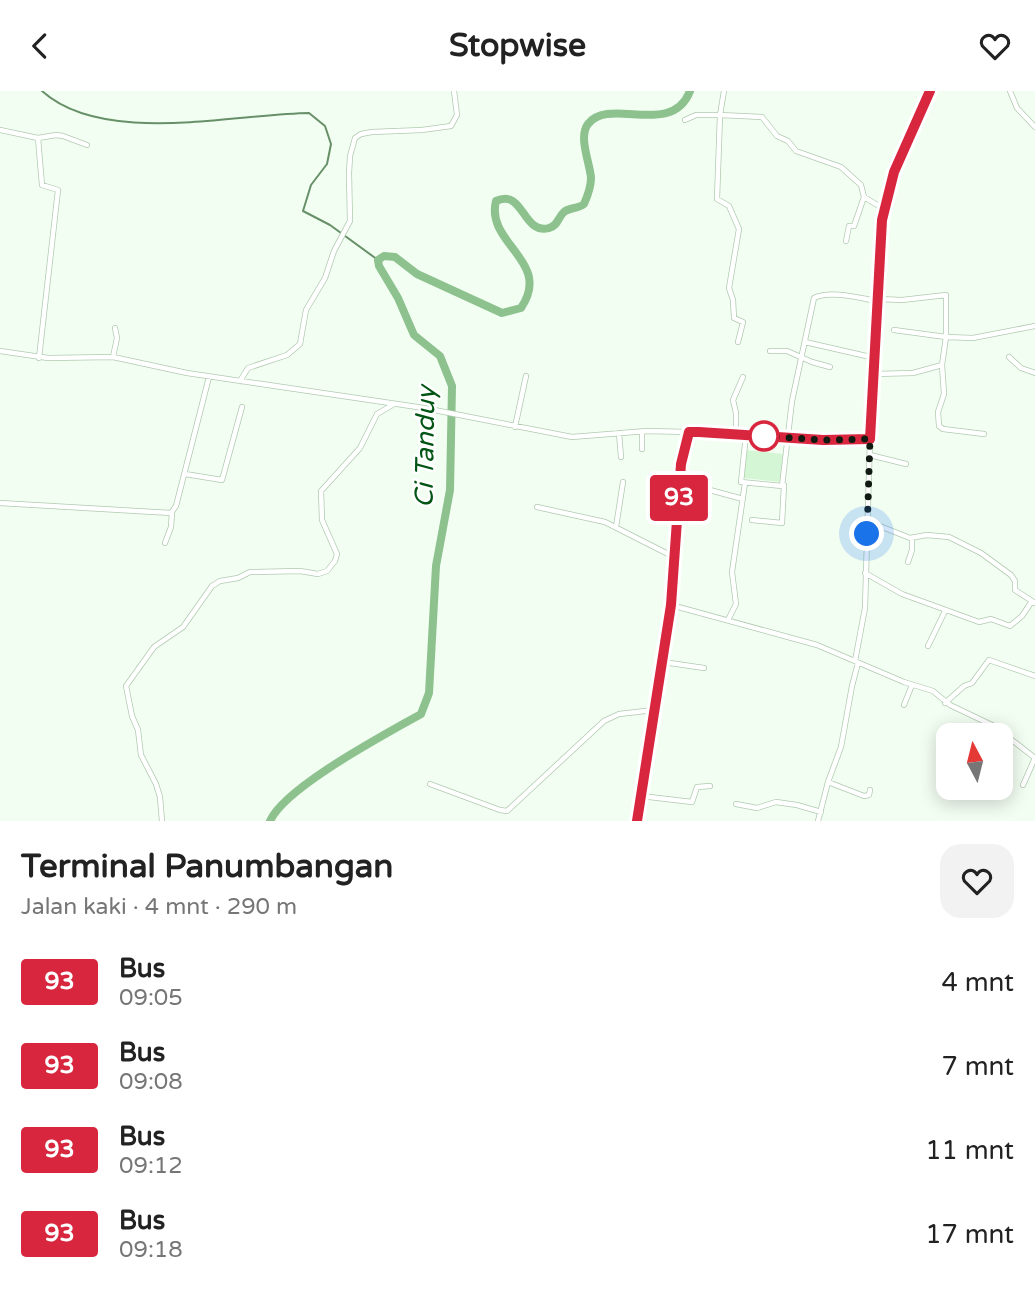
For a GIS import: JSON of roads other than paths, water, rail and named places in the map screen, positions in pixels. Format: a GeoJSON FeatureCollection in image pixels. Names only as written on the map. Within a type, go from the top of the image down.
{"type":"FeatureCollection","features":[{"type":"Feature","properties":{"kind":"main road"},"geometry":{"type":"LineString","coordinates":[[637,821],[671,605],[683,451],[689,432],[786,438],[870,439],[884,209],[894,172],[930,91]]}},
{"type":"Feature","properties":{"kind":"street"},"geometry":{"type":"LineString","coordinates":[[240,381],[248,368],[287,355],[300,344],[305,313],[325,278],[352,213],[349,173],[355,138],[360,134],[372,132],[451,127],[457,115],[454,91]]}},
{"type":"Feature","properties":{"kind":"street"},"geometry":{"type":"LineString","coordinates":[[724,91],[720,115],[717,199],[729,206],[739,229],[729,288],[734,318],[743,323],[738,342]]}},
{"type":"Feature","properties":{"kind":"street"},"geometry":{"type":"LineString","coordinates":[[1010,91],[1017,108],[1035,127]]}},
{"type":"Feature","properties":{"kind":"street"},"geometry":{"type":"LineString","coordinates":[[685,120],[696,115],[762,117],[777,136],[789,141],[796,151],[839,166],[861,185],[864,197],[854,225],[849,226],[846,241]]}},
{"type":"Feature","properties":{"kind":"street"},"geometry":{"type":"LineString","coordinates":[[0,130],[38,138],[56,135],[87,145]]}},
{"type":"Feature","properties":{"kind":"street"},"geometry":{"type":"LineString","coordinates":[[38,138],[42,185],[58,190],[39,358]]}},
{"type":"Feature","properties":{"kind":"street"},"geometry":{"type":"LineString","coordinates":[[864,197],[884,209]]}},
{"type":"Feature","properties":{"kind":"street"},"geometry":{"type":"LineString","coordinates":[[752,520],[782,523],[786,438],[815,296],[902,300],[946,295],[946,337],[942,364],[944,394],[938,412],[939,426],[943,429],[984,434]]}},
{"type":"Feature","properties":{"kind":"street"},"geometry":{"type":"LineString","coordinates":[[894,330],[972,338],[1035,326]]}},
{"type":"Feature","properties":{"kind":"street"},"geometry":{"type":"LineString","coordinates":[[113,357],[117,338],[115,328]]}},
{"type":"Feature","properties":{"kind":"street"},"geometry":{"type":"LineString","coordinates":[[805,342],[875,358]]}},
{"type":"Feature","properties":{"kind":"street"},"geometry":{"type":"LineString","coordinates":[[0,351],[39,358],[113,357],[209,377],[424,408],[580,438],[619,433],[689,432]]}},
{"type":"Feature","properties":{"kind":"street"},"geometry":{"type":"LineString","coordinates":[[770,351],[787,351],[830,367]]}},
{"type":"Feature","properties":{"kind":"street"},"geometry":{"type":"LineString","coordinates":[[1009,357],[1021,368],[1035,373]]}},
{"type":"Feature","properties":{"kind":"street"},"geometry":{"type":"LineString","coordinates":[[874,374],[913,373],[942,364]]}},
{"type":"Feature","properties":{"kind":"street"},"geometry":{"type":"LineString","coordinates":[[515,427],[526,376]]}},
{"type":"Feature","properties":{"kind":"street"},"geometry":{"type":"LineString","coordinates":[[165,543],[209,377]]}},
{"type":"Feature","properties":{"kind":"street"},"geometry":{"type":"LineString","coordinates":[[736,434],[737,414],[733,400],[743,377]]}},
{"type":"Feature","properties":{"kind":"street"},"geometry":{"type":"LineString","coordinates":[[162,821],[160,797],[141,755],[138,730],[132,716],[126,686],[154,647],[183,628],[212,586],[218,582],[238,578],[250,572],[300,571],[318,574],[327,571],[337,554],[322,520],[321,491],[363,444],[377,414],[395,404]]}},
{"type":"Feature","properties":{"kind":"street"},"geometry":{"type":"LineString","coordinates":[[185,474],[222,480],[242,407]]}},
{"type":"Feature","properties":{"kind":"street"},"geometry":{"type":"LineString","coordinates":[[642,432],[642,449]]}},
{"type":"Feature","properties":{"kind":"street"},"geometry":{"type":"LineString","coordinates":[[619,433],[621,457]]}},
{"type":"Feature","properties":{"kind":"street"},"geometry":{"type":"LineString","coordinates":[[746,434],[741,480],[745,483],[779,487],[784,485]]}},
{"type":"Feature","properties":{"kind":"street"},"geometry":{"type":"LineString","coordinates":[[818,821],[841,747],[857,662],[864,608],[870,439]]}},
{"type":"Feature","properties":{"kind":"street"},"geometry":{"type":"LineString","coordinates":[[870,455],[906,464]]}},
{"type":"Feature","properties":{"kind":"street"},"geometry":{"type":"LineString","coordinates":[[616,527],[623,482]]}},
{"type":"Feature","properties":{"kind":"street"},"geometry":{"type":"LineString","coordinates":[[680,482],[743,499]]}},
{"type":"Feature","properties":{"kind":"street"},"geometry":{"type":"LineString","coordinates":[[729,620],[736,604],[732,574],[745,483]]}},
{"type":"Feature","properties":{"kind":"street"},"geometry":{"type":"LineString","coordinates":[[0,503],[172,513]]}},
{"type":"Feature","properties":{"kind":"street"},"geometry":{"type":"LineString","coordinates":[[537,507],[586,516],[616,527],[675,558]]}},
{"type":"Feature","properties":{"kind":"street"},"geometry":{"type":"LineString","coordinates":[[865,573],[902,594],[979,622],[991,619],[1010,626],[1033,602],[1015,590],[1015,581],[1011,575],[981,553],[948,537],[927,535],[912,538],[867,521]]}},
{"type":"Feature","properties":{"kind":"street"},"geometry":{"type":"LineString","coordinates":[[908,562],[912,553],[912,538]]}},
{"type":"Feature","properties":{"kind":"street"},"geometry":{"type":"LineString","coordinates":[[671,605],[817,645],[912,685],[933,691],[945,702],[994,726],[1035,758],[1023,785]]}},
{"type":"Feature","properties":{"kind":"street"},"geometry":{"type":"LineString","coordinates":[[928,646],[945,611]]}},
{"type":"Feature","properties":{"kind":"street"},"geometry":{"type":"LineString","coordinates":[[945,702],[964,685],[972,683],[989,660],[1035,675]]}},
{"type":"Feature","properties":{"kind":"street"},"geometry":{"type":"LineString","coordinates":[[663,662],[704,668]]}},
{"type":"Feature","properties":{"kind":"street"},"geometry":{"type":"LineString","coordinates":[[904,705],[912,685]]}},
{"type":"Feature","properties":{"kind":"street"},"geometry":{"type":"LineString","coordinates":[[430,784],[507,811],[604,721],[619,714],[655,710]]}},
{"type":"Feature","properties":{"kind":"street"},"geometry":{"type":"LineString","coordinates":[[828,782],[864,796],[869,795],[870,790]]}},
{"type":"Feature","properties":{"kind":"street"},"geometry":{"type":"LineString","coordinates":[[641,796],[692,802],[697,786],[710,786]]}},
{"type":"Feature","properties":{"kind":"street"},"geometry":{"type":"LineString","coordinates":[[736,804],[757,808],[776,802],[821,812]]}},
{"type":"Feature","properties":{"kind":"waterway"},"geometry":{"type":"LineString","coordinates":[[42,91],[68,108],[99,118],[133,122],[170,123],[309,113],[325,126],[331,144],[327,164],[311,185],[303,211],[330,225],[378,260]]}},
{"type":"Feature","properties":{"kind":"waterway","name":"Ci Tanduy"},"geometry":{"type":"LineString","coordinates":[[270,821],[279,807],[315,777],[421,714],[429,693],[436,566],[450,490],[452,386],[440,356],[414,335],[378,260],[384,256],[395,257],[417,274],[502,313],[521,308],[529,292],[529,278],[524,265],[500,229],[495,216],[496,201],[512,201],[533,225],[540,228],[552,227],[564,212],[584,204],[588,194],[591,178],[584,136],[588,124],[598,116],[610,114],[655,115],[669,112],[681,105],[690,91]]}}]}
